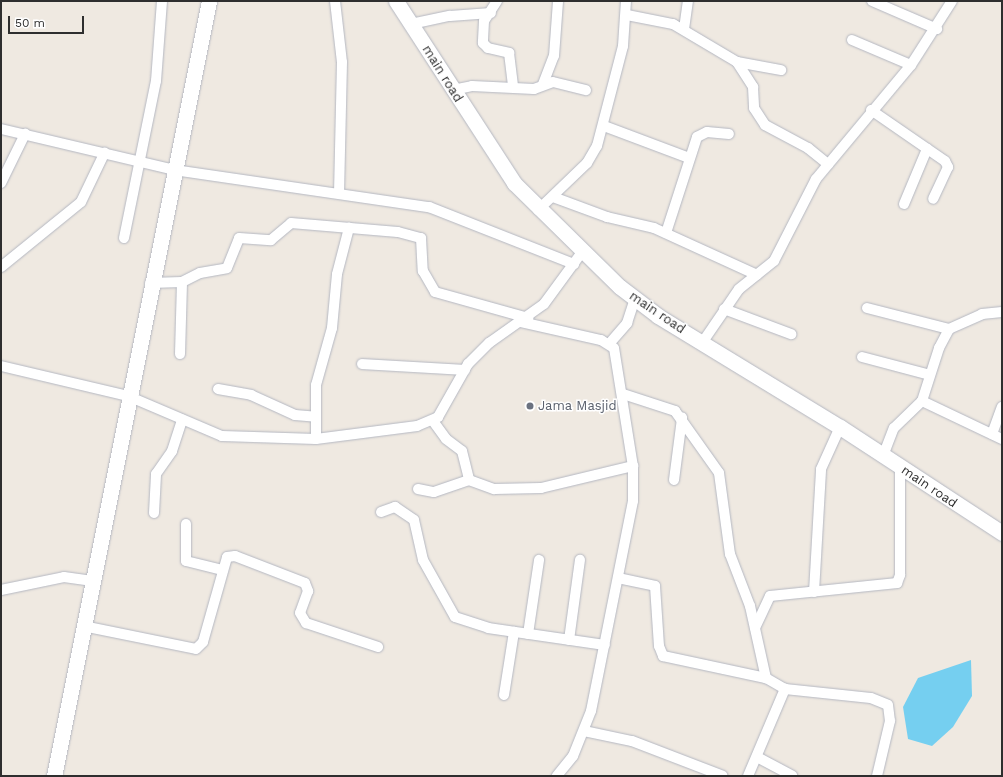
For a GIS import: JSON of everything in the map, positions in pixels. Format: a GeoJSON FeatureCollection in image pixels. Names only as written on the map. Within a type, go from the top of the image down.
{"type":"FeatureCollection","features":[{"type":"Feature","properties":{"kind":"main road"},"geometry":{"type":"LineString","coordinates":[[54,776],[150,284],[209,1]]}},
{"type":"Feature","properties":{"kind":"main road","name":"main road"},"geometry":{"type":"LineString","coordinates":[[396,1],[496,158],[578,258],[635,299],[702,343],[840,427],[900,468],[1002,533]]}},
{"type":"Feature","properties":{"kind":"street"},"geometry":{"type":"LineString","coordinates":[[124,238],[138,160],[156,81],[162,1]]}},
{"type":"Feature","properties":{"kind":"street"},"geometry":{"type":"LineString","coordinates":[[335,1],[342,62],[339,192]]}},
{"type":"Feature","properties":{"kind":"street"},"geometry":{"type":"LineString","coordinates":[[497,1],[491,14],[484,21],[483,43],[488,48],[509,53],[513,86]]}},
{"type":"Feature","properties":{"kind":"street"},"geometry":{"type":"LineString","coordinates":[[542,84],[554,56],[558,1]]}},
{"type":"Feature","properties":{"kind":"street"},"geometry":{"type":"LineString","coordinates":[[538,210],[554,197],[587,163],[604,126],[627,16],[626,1]]}},
{"type":"Feature","properties":{"kind":"street"},"geometry":{"type":"LineString","coordinates":[[684,29],[688,1]]}},
{"type":"Feature","properties":{"kind":"street"},"geometry":{"type":"LineString","coordinates":[[872,1],[937,29]]}},
{"type":"Feature","properties":{"kind":"street"},"geometry":{"type":"LineString","coordinates":[[702,343],[724,308],[739,289],[774,261],[801,204],[828,164],[871,110],[911,66],[937,29],[952,1]]}},
{"type":"Feature","properties":{"kind":"street"},"geometry":{"type":"LineString","coordinates":[[411,24],[450,16],[491,14]]}},
{"type":"Feature","properties":{"kind":"street"},"geometry":{"type":"LineString","coordinates":[[627,16],[660,20],[684,29],[737,62],[781,70]]}},
{"type":"Feature","properties":{"kind":"street"},"geometry":{"type":"LineString","coordinates":[[852,40],[911,66]]}},
{"type":"Feature","properties":{"kind":"street"},"geometry":{"type":"LineString","coordinates":[[737,62],[752,88],[754,108],[765,125],[808,148],[828,164]]}},
{"type":"Feature","properties":{"kind":"street"},"geometry":{"type":"LineString","coordinates":[[453,90],[472,86],[513,86],[534,89],[542,84],[552,82],[586,90]]}},
{"type":"Feature","properties":{"kind":"street"},"geometry":{"type":"LineString","coordinates":[[871,110],[927,148],[948,167],[933,200]]}},
{"type":"Feature","properties":{"kind":"street"},"geometry":{"type":"LineString","coordinates":[[604,126],[689,158]]}},
{"type":"Feature","properties":{"kind":"street"},"geometry":{"type":"LineString","coordinates":[[1,129],[105,152],[174,170],[339,192],[429,207],[578,258],[544,304],[524,320],[489,343],[465,370],[445,408],[433,421],[417,426],[316,439],[222,436],[128,396],[1,366]]}},
{"type":"Feature","properties":{"kind":"street"},"geometry":{"type":"LineString","coordinates":[[1,183],[25,134]]}},
{"type":"Feature","properties":{"kind":"street"},"geometry":{"type":"LineString","coordinates":[[666,234],[689,158],[701,134],[729,134]]}},
{"type":"Feature","properties":{"kind":"street"},"geometry":{"type":"LineString","coordinates":[[904,204],[927,148]]}},
{"type":"Feature","properties":{"kind":"street"},"geometry":{"type":"LineString","coordinates":[[1,267],[81,202],[105,152]]}},
{"type":"Feature","properties":{"kind":"street"},"geometry":{"type":"LineString","coordinates":[[554,197],[607,218],[666,234],[758,275]]}},
{"type":"Feature","properties":{"kind":"street"},"geometry":{"type":"LineString","coordinates":[[150,284],[182,282],[200,274],[227,268],[239,238],[272,240],[292,223],[418,236],[422,241],[423,271],[435,292],[524,320],[609,344],[617,359],[623,394],[632,466],[633,501],[605,645],[584,731],[574,756],[557,776]]}},
{"type":"Feature","properties":{"kind":"street"},"geometry":{"type":"LineString","coordinates":[[316,439],[316,385],[332,328],[337,274],[348,228]]}},
{"type":"Feature","properties":{"kind":"street"},"geometry":{"type":"LineString","coordinates":[[180,354],[182,282]]}},
{"type":"Feature","properties":{"kind":"street"},"geometry":{"type":"LineString","coordinates":[[609,344],[627,322],[635,299]]}},
{"type":"Feature","properties":{"kind":"street"},"geometry":{"type":"LineString","coordinates":[[724,308],[791,334]]}},
{"type":"Feature","properties":{"kind":"street"},"geometry":{"type":"LineString","coordinates":[[867,308],[949,329],[982,314],[1002,312]]}},
{"type":"Feature","properties":{"kind":"street"},"geometry":{"type":"LineString","coordinates":[[883,456],[894,428],[922,401],[930,375],[949,329]]}},
{"type":"Feature","properties":{"kind":"street"},"geometry":{"type":"LineString","coordinates":[[862,356],[930,375]]}},
{"type":"Feature","properties":{"kind":"street"},"geometry":{"type":"LineString","coordinates":[[362,364],[465,370]]}},
{"type":"Feature","properties":{"kind":"street"},"geometry":{"type":"LineString","coordinates":[[218,389],[260,398],[285,412],[316,418]]}},
{"type":"Feature","properties":{"kind":"street"},"geometry":{"type":"LineString","coordinates":[[623,394],[664,406],[682,418],[719,472],[730,554],[755,628],[766,678]]}},
{"type":"Feature","properties":{"kind":"street"},"geometry":{"type":"LineString","coordinates":[[922,401],[1002,439]]}},
{"type":"Feature","properties":{"kind":"street"},"geometry":{"type":"LineString","coordinates":[[992,434],[1002,407]]}},
{"type":"Feature","properties":{"kind":"street"},"geometry":{"type":"LineString","coordinates":[[674,480],[682,418]]}},
{"type":"Feature","properties":{"kind":"street"},"geometry":{"type":"LineString","coordinates":[[154,513],[156,474],[172,451],[182,420]]}},
{"type":"Feature","properties":{"kind":"street"},"geometry":{"type":"LineString","coordinates":[[433,421],[446,439],[462,451],[468,480]]}},
{"type":"Feature","properties":{"kind":"street"},"geometry":{"type":"LineString","coordinates":[[814,592],[821,469],[840,427]]}},
{"type":"Feature","properties":{"kind":"street"},"geometry":{"type":"LineString","coordinates":[[418,489],[434,492],[468,480],[494,489],[541,488],[632,466]]}},
{"type":"Feature","properties":{"kind":"street"},"geometry":{"type":"LineString","coordinates":[[755,628],[770,596],[897,583],[900,575],[900,468]]}},
{"type":"Feature","properties":{"kind":"street"},"geometry":{"type":"LineString","coordinates":[[381,512],[395,507],[414,520],[423,560],[455,617],[514,632],[605,645]]}},
{"type":"Feature","properties":{"kind":"street"},"geometry":{"type":"LineString","coordinates":[[186,524],[186,561],[222,570]]}},
{"type":"Feature","properties":{"kind":"street"},"geometry":{"type":"LineString","coordinates":[[83,626],[196,649],[203,642],[222,570],[227,557],[235,556],[301,580],[308,591],[300,613],[302,620],[378,647]]}},
{"type":"Feature","properties":{"kind":"street"},"geometry":{"type":"LineString","coordinates":[[528,634],[539,560]]}},
{"type":"Feature","properties":{"kind":"street"},"geometry":{"type":"LineString","coordinates":[[569,640],[580,560]]}},
{"type":"Feature","properties":{"kind":"street"},"geometry":{"type":"LineString","coordinates":[[1,590],[64,577],[92,581]]}},
{"type":"Feature","properties":{"kind":"street"},"geometry":{"type":"LineString","coordinates":[[618,578],[655,586],[659,646],[663,656],[766,678],[785,689],[871,698],[888,705],[890,721],[877,776]]}},
{"type":"Feature","properties":{"kind":"street"},"geometry":{"type":"LineString","coordinates":[[504,695],[514,632]]}},
{"type":"Feature","properties":{"kind":"street"},"geometry":{"type":"LineString","coordinates":[[748,776],[758,757],[785,689]]}},
{"type":"Feature","properties":{"kind":"street"},"geometry":{"type":"LineString","coordinates":[[584,731],[632,741],[723,776]]}},
{"type":"Feature","properties":{"kind":"street"},"geometry":{"type":"LineString","coordinates":[[758,757],[792,776]]}},
{"type":"Feature","properties":{"kind":"water"},"geometry":{"type":"Polygon","coordinates":[[[971,660],[972,696],[953,727],[932,746],[908,739],[903,707],[918,678],[971,660]]]}},
{"type":"Feature","properties":{"kind":"place","name":"Jama Masjid"},"geometry":{"type":"Point","coordinates":[530,406]}}]}
